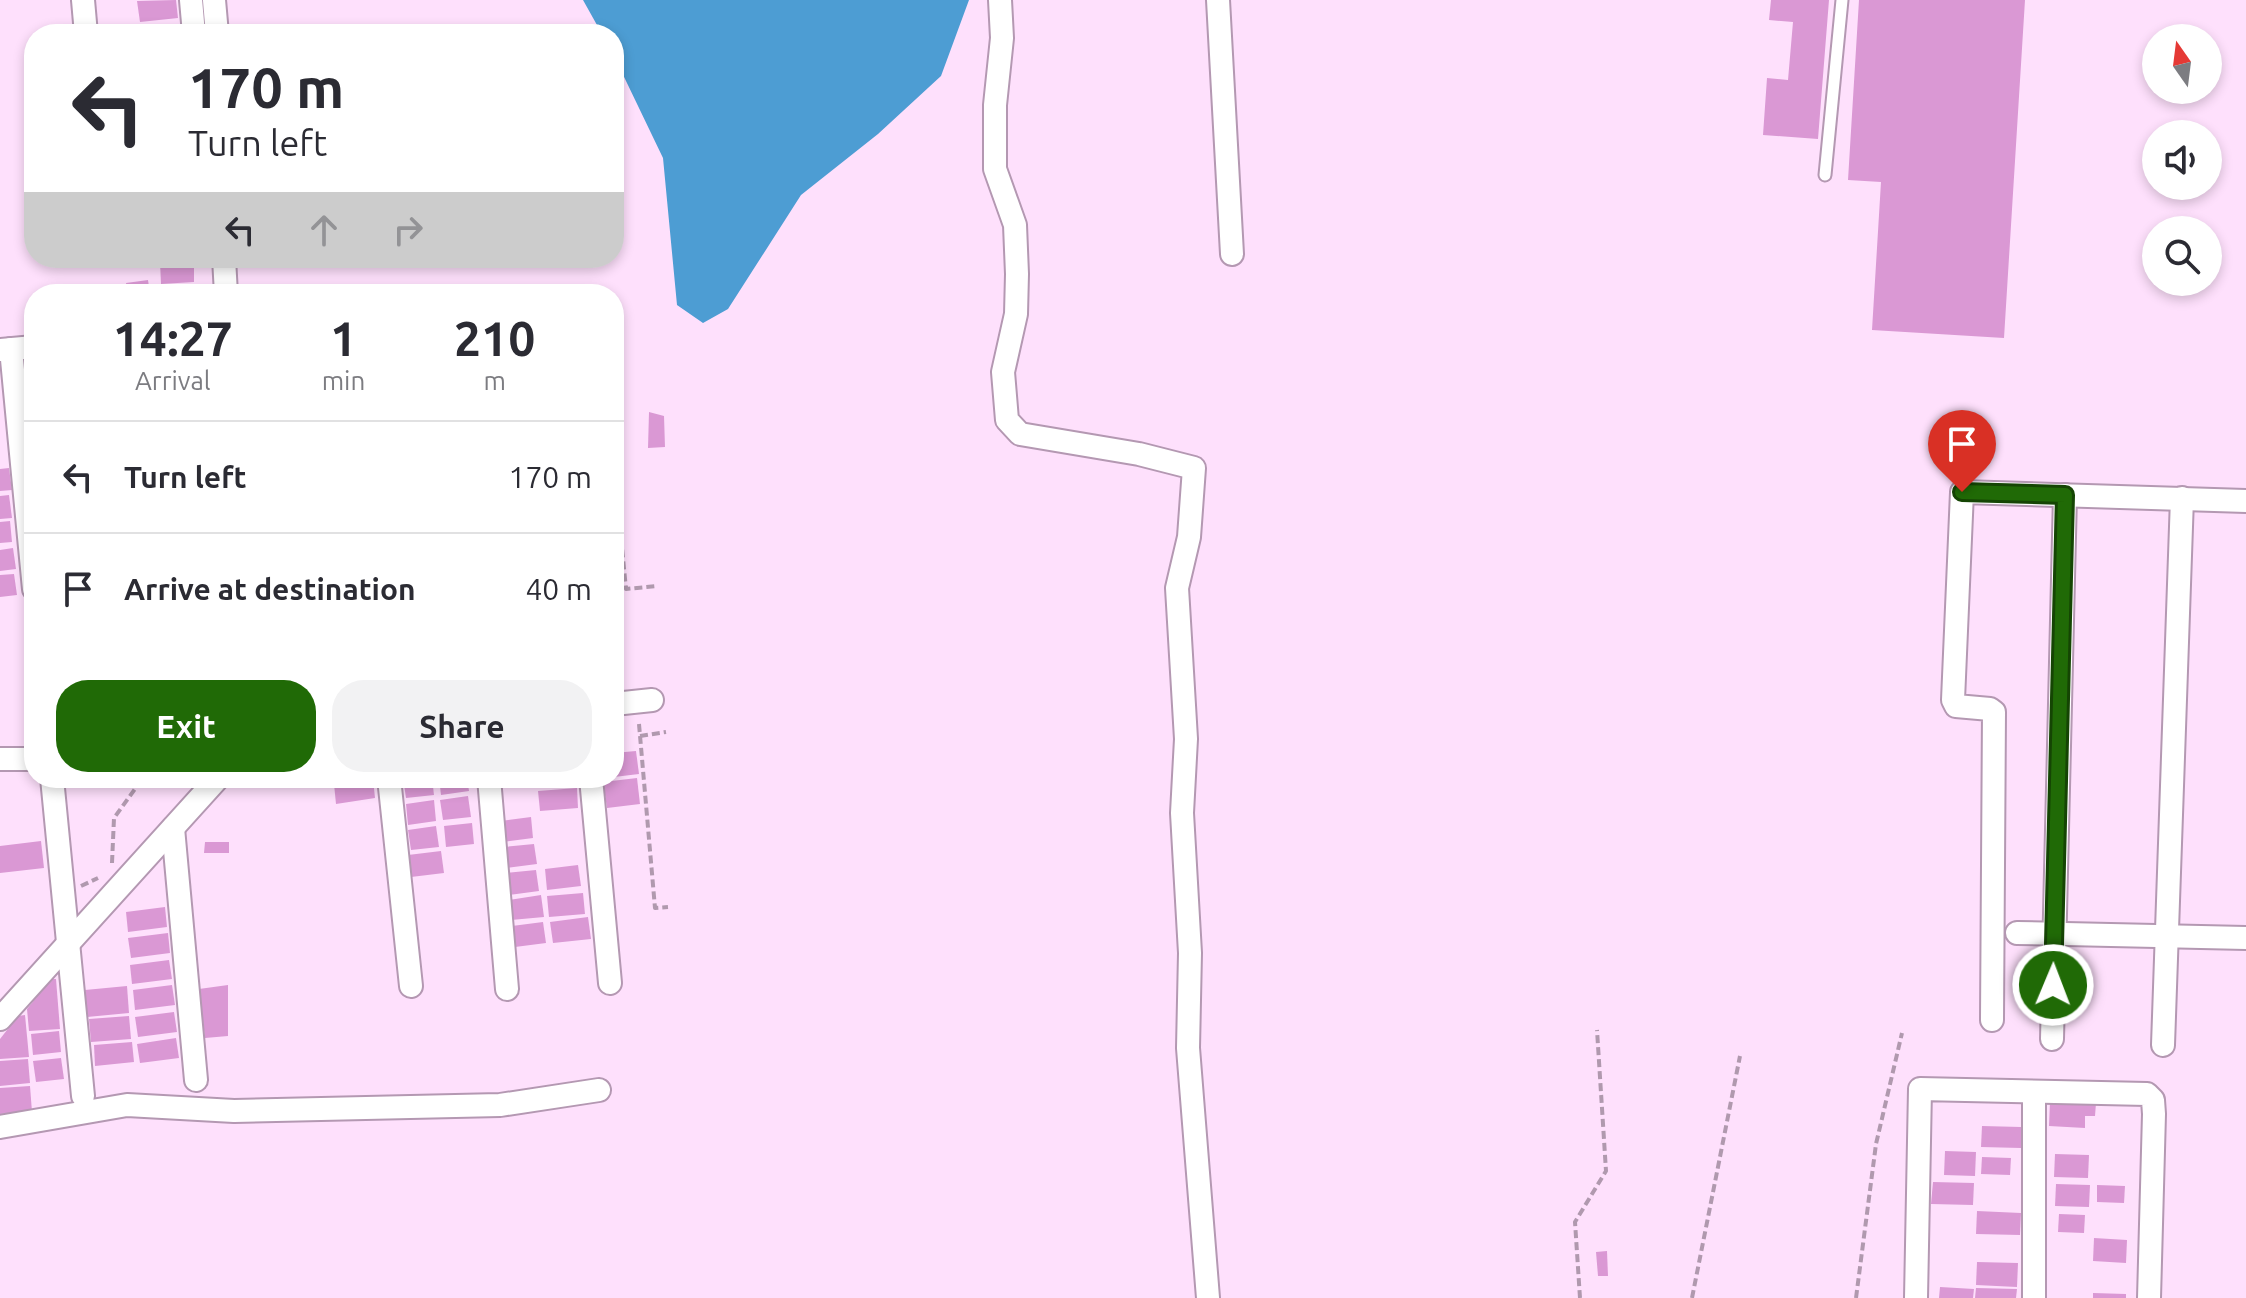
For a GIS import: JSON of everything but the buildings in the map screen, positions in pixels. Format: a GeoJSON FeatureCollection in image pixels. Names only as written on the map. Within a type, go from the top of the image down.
{"type":"FeatureCollection","features":[{"type":"Feature","properties":{"kind":"street"},"geometry":{"type":"LineString","coordinates":[[83,0],[85,24]]}},
{"type":"Feature","properties":{"kind":"street"},"geometry":{"type":"LineString","coordinates":[[191,0],[193,24]]}},
{"type":"Feature","properties":{"kind":"street"},"geometry":{"type":"LineString","coordinates":[[214,0],[216,24]]}},
{"type":"Feature","properties":{"kind":"street"},"geometry":{"type":"LineString","coordinates":[[1000,0],[995,169],[1015,225],[1017,274],[1016,314],[1003,372],[1007,420],[1020,434],[1139,454],[1194,468],[1189,537],[1177,588],[1186,739],[1182,813],[1190,953],[1188,1048],[1208,1298]]}},
{"type":"Feature","properties":{"kind":"street"},"geometry":{"type":"LineString","coordinates":[[1218,0],[1232,254]]}},
{"type":"Feature","properties":{"kind":"street"},"geometry":{"type":"LineString","coordinates":[[5,350],[24,507]]}},
{"type":"Feature","properties":{"kind":"street"},"geometry":{"type":"LineString","coordinates":[[1992,1020],[1996,820],[1994,712],[1956,706],[1953,700],[1962,492],[2246,501]]}},
{"type":"Feature","properties":{"kind":"street"},"geometry":{"type":"LineString","coordinates":[[2052,1039],[2065,495]]}},
{"type":"Feature","properties":{"kind":"street"},"geometry":{"type":"LineString","coordinates":[[2163,1045],[2182,498]]}},
{"type":"Feature","properties":{"kind":"street"},"geometry":{"type":"LineString","coordinates":[[624,703],[652,700]]}},
{"type":"Feature","properties":{"kind":"street"},"geometry":{"type":"LineString","coordinates":[[0,759],[24,759]]}},
{"type":"Feature","properties":{"kind":"street"},"geometry":{"type":"LineString","coordinates":[[53,788],[83,1096]]}},
{"type":"Feature","properties":{"kind":"street"},"geometry":{"type":"LineString","coordinates":[[0,1019],[209,788]]}},
{"type":"Feature","properties":{"kind":"street"},"geometry":{"type":"LineString","coordinates":[[390,788],[411,986]]}},
{"type":"Feature","properties":{"kind":"street"},"geometry":{"type":"LineString","coordinates":[[490,788],[507,989]]}},
{"type":"Feature","properties":{"kind":"street"},"geometry":{"type":"LineString","coordinates":[[592,788],[610,983]]}},
{"type":"Feature","properties":{"kind":"street"},"geometry":{"type":"LineString","coordinates":[[173,828],[196,1080]]}},
{"type":"Feature","properties":{"kind":"street"},"geometry":{"type":"LineString","coordinates":[[2017,933],[2054,931],[2246,938]]}},
{"type":"Feature","properties":{"kind":"street"},"geometry":{"type":"LineString","coordinates":[[1916,1298],[1920,1089],[2147,1094],[2153,1100],[2149,1298]]}},
{"type":"Feature","properties":{"kind":"street"},"geometry":{"type":"LineString","coordinates":[[0,1127],[127,1105],[234,1111],[500,1105],[599,1090]]}},
{"type":"Feature","properties":{"kind":"street"},"geometry":{"type":"LineString","coordinates":[[2034,1092],[2034,1298]]}},
{"type":"Feature","properties":{"kind":"lane"},"geometry":{"type":"LineString","coordinates":[[1825,175],[1842,0]]}},
{"type":"Feature","properties":{"kind":"path"},"geometry":{"type":"LineString","coordinates":[[624,568],[626,589],[658,586]]}},
{"type":"Feature","properties":{"kind":"path"},"geometry":{"type":"LineString","coordinates":[[639,724],[655,908],[668,907]]}},
{"type":"Feature","properties":{"kind":"path"},"geometry":{"type":"LineString","coordinates":[[640,736],[666,732]]}},
{"type":"Feature","properties":{"kind":"path"},"geometry":{"type":"LineString","coordinates":[[63,885],[78,887],[105,872],[114,860],[114,818],[136,788]]}},
{"type":"Feature","properties":{"kind":"path"},"geometry":{"type":"LineString","coordinates":[[1580,1298],[1575,1222],[1606,1171],[1597,1030]]}},
{"type":"Feature","properties":{"kind":"path"},"geometry":{"type":"LineString","coordinates":[[1856,1298],[1876,1144],[1902,1033]]}},
{"type":"Feature","properties":{"kind":"path"},"geometry":{"type":"LineString","coordinates":[[1692,1298],[1740,1056]]}},
{"type":"Feature","properties":{"kind":"water"},"geometry":{"type":"Polygon","coordinates":[[[583,0],[969,0],[941,76],[878,134],[801,195],[728,309],[703,323],[677,305],[663,158],[624,77],[624,24],[596,24],[583,0]]]}},
{"type":"Feature","properties":{"kind":"route"},"geometry":{"type":"LineString","coordinates":[[1962,492],[2065,495],[2053,985]]}}]}
